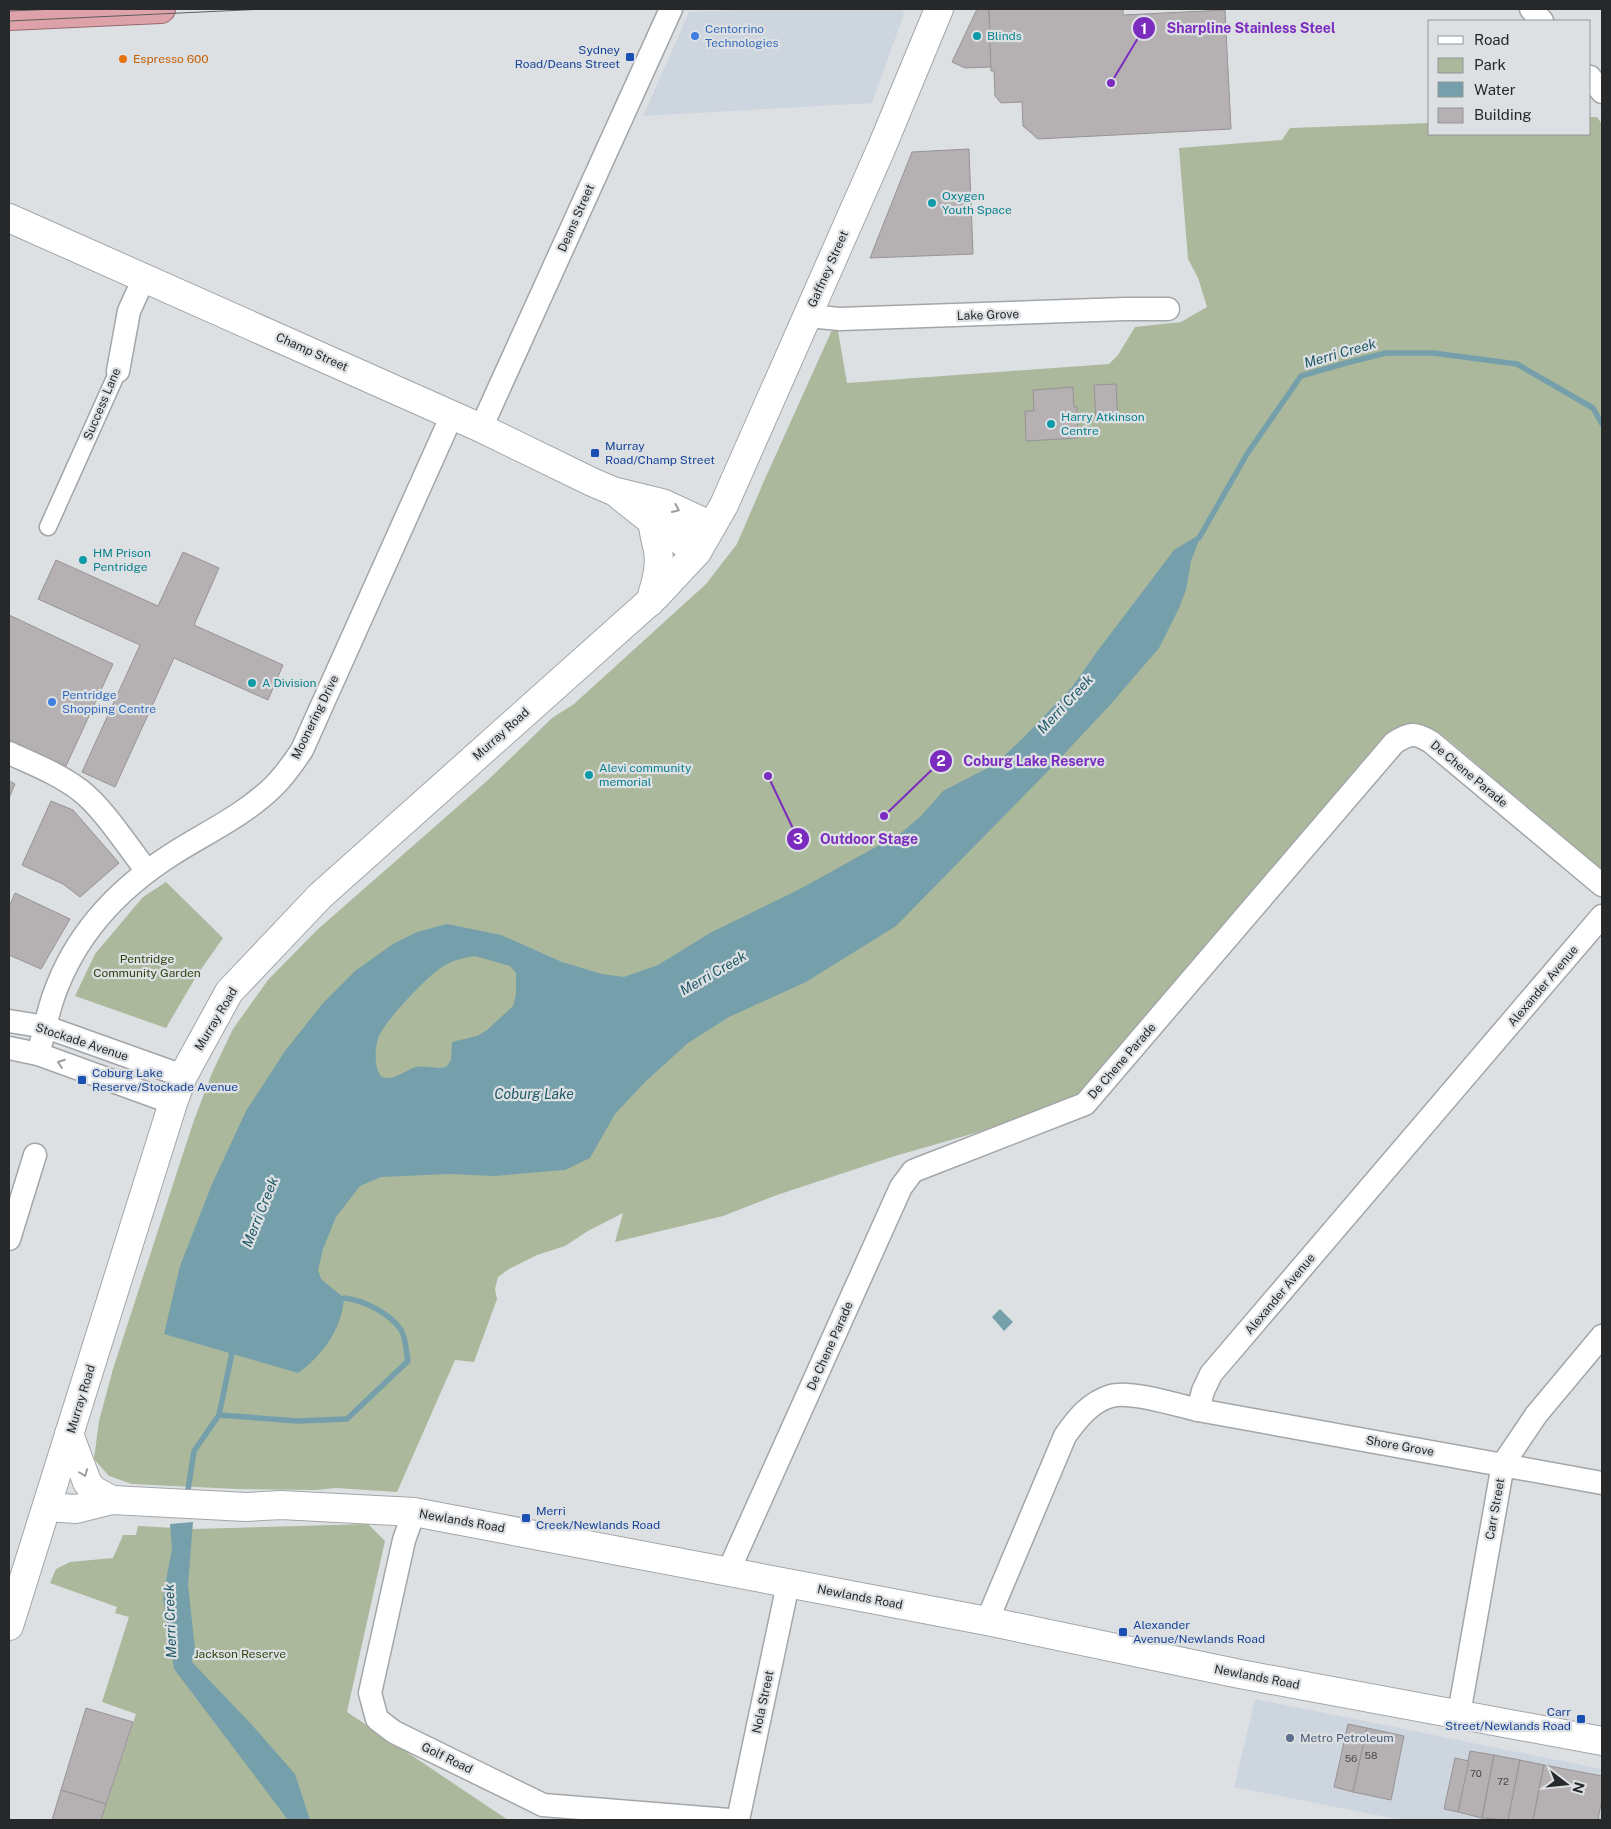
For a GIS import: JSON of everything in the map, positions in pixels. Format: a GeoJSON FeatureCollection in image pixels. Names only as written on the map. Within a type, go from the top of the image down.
{"type":"FeatureCollection","features":[{"type":"Feature","properties":{"kind":"highway"},"geometry":{"type":"LineString","coordinates":[[9,16],[161,9]]}},
{"type":"Feature","properties":{"kind":"street","name":"Deans Street"},"geometry":{"type":"LineString","coordinates":[[481,428],[671,9]]}},
{"type":"Feature","properties":{"kind":"street","name":"Gaffney Street"},"geometry":{"type":"LineString","coordinates":[[712,526],[724,505],[901,103],[939,9]]}},
{"type":"Feature","properties":{"kind":"street"},"geometry":{"type":"LineString","coordinates":[[1532,9],[1541,20]]}},
{"type":"Feature","properties":{"kind":"street"},"geometry":{"type":"LineString","coordinates":[[1591,78],[1602,92]]}},
{"type":"Feature","properties":{"kind":"street","name":"Champ Street"},"geometry":{"type":"LineString","coordinates":[[9,218],[481,428],[592,482],[613,491],[662,503],[712,526]]}},
{"type":"Feature","properties":{"kind":"street","name":"Success Lane"},"geometry":{"type":"LineString","coordinates":[[48,527],[118,370],[129,311],[144,278]]}},
{"type":"Feature","properties":{"kind":"street","name":"Lake Grove"},"geometry":{"type":"LineString","coordinates":[[807,316],[840,319],[1168,309]]}},
{"type":"Feature","properties":{"kind":"street","name":"Moonering Drive"},"geometry":{"type":"LineString","coordinates":[[38,1054],[54,994],[72,955],[93,922],[147,871],[256,802],[274,786],[302,750],[452,415]]}},
{"type":"Feature","properties":{"kind":"street","name":"Champ Street"},"geometry":{"type":"LineString","coordinates":[[613,491],[653,522],[698,552]]}},
{"type":"Feature","properties":{"kind":"street"},"geometry":{"type":"LineString","coordinates":[[650,602],[656,584],[659,560],[653,522]]}},
{"type":"Feature","properties":{"kind":"street","name":"Murray Road"},"geometry":{"type":"LineString","coordinates":[[9,1626],[173,1103],[183,1076],[229,992],[320,896],[678,575],[698,552],[712,526]]}},
{"type":"Feature","properties":{"kind":"street","name":"De Chene Parade"},"geometry":{"type":"LineString","coordinates":[[728,1572],[901,1187],[913,1171],[1086,1104],[1394,743],[1407,734],[1422,736],[1432,742],[1602,885]]}},
{"type":"Feature","properties":{"kind":"street"},"geometry":{"type":"LineString","coordinates":[[9,753],[47,771],[81,791],[97,807],[147,871]]}},
{"type":"Feature","properties":{"kind":"street","name":"Alexander Avenue"},"geometry":{"type":"LineString","coordinates":[[1198,1410],[1203,1391],[1211,1374],[1602,916]]}},
{"type":"Feature","properties":{"kind":"street","name":"Stockade Avenue"},"geometry":{"type":"LineString","coordinates":[[9,1021],[46,1027],[183,1076]]}},
{"type":"Feature","properties":{"kind":"street","name":"Stockade Avenue"},"geometry":{"type":"LineString","coordinates":[[9,1048],[38,1054],[173,1103]]}},
{"type":"Feature","properties":{"kind":"street"},"geometry":{"type":"LineString","coordinates":[[9,1239],[35,1155]]}},
{"type":"Feature","properties":{"kind":"street","name":"Carr Street"},"geometry":{"type":"LineString","coordinates":[[1459,1714],[1503,1464],[1536,1415],[1602,1336]]}},
{"type":"Feature","properties":{"kind":"street"},"geometry":{"type":"LineString","coordinates":[[987,1621],[1065,1436],[1079,1416],[1096,1403],[1111,1396],[1127,1394],[1198,1410]]}},
{"type":"Feature","properties":{"kind":"street","name":"Shore Grove"},"geometry":{"type":"LineString","coordinates":[[1198,1410],[1602,1483]]}},
{"type":"Feature","properties":{"kind":"street","name":"Newlands Road"},"geometry":{"type":"LineString","coordinates":[[70,1434],[87,1482],[94,1490],[118,1500]]}},
{"type":"Feature","properties":{"kind":"street","name":"Newlands Road"},"geometry":{"type":"LineString","coordinates":[[47,1507],[76,1509],[118,1500],[246,1507],[282,1505],[414,1512],[987,1621],[1240,1674],[1602,1742]]}},
{"type":"Feature","properties":{"kind":"street","name":"Golf Road"},"geometry":{"type":"LineString","coordinates":[[414,1512],[404,1540],[370,1693],[377,1719],[394,1732],[543,1806],[730,1820]]}},
{"type":"Feature","properties":{"kind":"street","name":"Nola Street"},"geometry":{"type":"LineString","coordinates":[[738,1820],[788,1584]]}},
{"type":"Feature","properties":{"kind":"shaded area"},"geometry":{"type":"Polygon","coordinates":[[[760,9],[902,9],[904,14],[872,103],[643,116],[689,12],[760,9]]]}},
{"type":"Feature","properties":{"kind":"shaded area"},"geometry":{"type":"Polygon","coordinates":[[[1255,1699],[1602,1769],[1601,1820],[1402,1820],[1234,1787],[1255,1699]]]}},
{"type":"Feature","properties":{"kind":"green space"},"geometry":{"type":"Polygon","coordinates":[[[1591,117],[1597,117],[1602,124],[1602,870],[1446,738],[1433,730],[1407,724],[1388,735],[1073,1105],[895,1156],[777,1195],[723,1216],[615,1242],[623,1213],[588,1231],[565,1246],[537,1255],[509,1269],[498,1277],[495,1289],[497,1299],[474,1362],[455,1360],[397,1492],[336,1488],[316,1490],[237,1489],[132,1484],[109,1476],[94,1459],[99,1421],[113,1369],[193,1123],[212,1073],[233,1029],[268,980],[317,930],[488,780],[552,718],[574,704],[706,584],[737,544],[832,330],[838,331],[847,383],[1109,364],[1118,355],[1135,327],[1181,322],[1207,307],[1198,278],[1188,259],[1179,148],[1282,140],[1290,128],[1428,123],[1428,135],[1591,135],[1591,117]]]}},
{"type":"Feature","properties":{"kind":"green space","name":"Pentridge Community Garden"},"geometry":{"type":"Polygon","coordinates":[[[166,882],[223,938],[197,975],[166,1028],[75,996],[95,954],[143,897],[166,882]]]}},
{"type":"Feature","properties":{"kind":"green space","name":"Jackson Reserve"},"geometry":{"type":"Polygon","coordinates":[[[368,1524],[385,1541],[347,1712],[508,1820],[101,1820],[136,1714],[102,1702],[129,1617],[115,1613],[117,1607],[50,1583],[56,1569],[70,1562],[113,1558],[123,1535],[136,1535],[138,1526],[193,1529],[368,1524]]]}},
{"type":"Feature","properties":{"kind":"water","name":"Coburg Lake"},"geometry":{"type":"Polygon","coordinates":[[[1202,533],[1191,561],[1186,590],[1159,648],[1110,705],[1053,766],[896,926],[806,982],[729,1017],[688,1043],[645,1082],[615,1114],[590,1158],[565,1170],[494,1176],[450,1174],[381,1177],[360,1186],[336,1217],[323,1249],[318,1270],[321,1279],[344,1298],[339,1320],[335,1331],[323,1350],[298,1373],[164,1334],[180,1266],[212,1184],[246,1111],[285,1051],[323,1003],[355,971],[393,944],[417,932],[447,924],[501,935],[562,962],[602,974],[624,977],[658,965],[710,933],[798,890],[901,833],[921,816],[943,791],[995,764],[1072,687],[1174,550],[1202,533]],[[475,956],[452,962],[432,974],[397,1011],[379,1036],[376,1063],[382,1077],[394,1077],[417,1067],[446,1067],[451,1060],[452,1042],[477,1036],[487,1030],[513,1006],[516,994],[516,973],[510,966],[475,956]]]}},
{"type":"Feature","properties":{"kind":"water"},"geometry":{"type":"Polygon","coordinates":[[[1000,1309],[1013,1322],[1004,1331],[992,1317],[1000,1309]]]}},
{"type":"Feature","properties":{"kind":"water"},"geometry":{"type":"Polygon","coordinates":[[[193,1522],[188,1585],[195,1649],[192,1662],[252,1725],[295,1774],[310,1820],[288,1820],[174,1669],[163,1598],[172,1548],[170,1524],[193,1522]]]}},
{"type":"Feature","properties":{"kind":"building","name":"Blinds"},"geometry":{"type":"Polygon","coordinates":[[[977,9],[989,9],[991,67],[965,68],[952,62],[977,9]]]}},
{"type":"Feature","properties":{"kind":"building"},"geometry":{"type":"Polygon","coordinates":[[[989,9],[1123,9],[1123,15],[1225,10],[1231,129],[1038,139],[1023,126],[1022,102],[1001,103],[995,96],[994,71],[991,71],[989,9]]]}},
{"type":"Feature","properties":{"kind":"building","name":"Oxygen Youth Space"},"geometry":{"type":"Polygon","coordinates":[[[969,149],[973,254],[870,258],[912,152],[969,149]]]}},
{"type":"Feature","properties":{"kind":"building"},"geometry":{"type":"Polygon","coordinates":[[[1116,384],[1118,421],[1096,422],[1094,385],[1116,384]]]}},
{"type":"Feature","properties":{"kind":"building","name":"Harry Atkinson Centre"},"geometry":{"type":"Polygon","coordinates":[[[1073,387],[1074,407],[1077,407],[1078,438],[1026,441],[1025,411],[1034,411],[1033,390],[1073,387]]]}},
{"type":"Feature","properties":{"kind":"building","name":"A Division"},"geometry":{"type":"Polygon","coordinates":[[[183,552],[219,568],[194,625],[283,665],[268,700],[174,658],[115,787],[82,772],[140,645],[38,599],[56,560],[158,606],[183,552]]]}},
{"type":"Feature","properties":{"kind":"building","name":"Pentridge Shopping Centre"},"geometry":{"type":"Polygon","coordinates":[[[9,615],[113,664],[66,766],[9,740],[9,615]]]}},
{"type":"Feature","properties":{"kind":"building"},"geometry":{"type":"Polygon","coordinates":[[[9,781],[15,784],[9,798],[9,781]]]}},
{"type":"Feature","properties":{"kind":"building"},"geometry":{"type":"Polygon","coordinates":[[[51,801],[73,810],[119,863],[80,897],[63,884],[22,865],[51,801]]]}},
{"type":"Feature","properties":{"kind":"building"},"geometry":{"type":"Polygon","coordinates":[[[15,893],[70,919],[41,969],[9,955],[9,907],[15,893]]]}},
{"type":"Feature","properties":{"kind":"building"},"geometry":{"type":"Polygon","coordinates":[[[86,1708],[133,1722],[106,1804],[61,1790],[86,1708]]]}},
{"type":"Feature","properties":{"kind":"building"},"geometry":{"type":"Polygon","coordinates":[[[1348,1724],[1367,1728],[1353,1792],[1334,1787],[1348,1724]]]}},
{"type":"Feature","properties":{"kind":"building"},"geometry":{"type":"Polygon","coordinates":[[[1367,1728],[1404,1736],[1391,1800],[1353,1792],[1367,1728]]]}},
{"type":"Feature","properties":{"kind":"building"},"geometry":{"type":"Polygon","coordinates":[[[1470,1751],[1494,1755],[1482,1818],[1458,1812],[1470,1751]]]}},
{"type":"Feature","properties":{"kind":"building"},"geometry":{"type":"Polygon","coordinates":[[[1494,1755],[1520,1760],[1508,1820],[1482,1818],[1494,1755]]]}},
{"type":"Feature","properties":{"kind":"building"},"geometry":{"type":"Polygon","coordinates":[[[1455,1758],[1469,1761],[1458,1812],[1444,1809],[1455,1758]]]}},
{"type":"Feature","properties":{"kind":"building"},"geometry":{"type":"Polygon","coordinates":[[[1520,1760],[1544,1765],[1533,1820],[1508,1820],[1520,1760]]]}},
{"type":"Feature","properties":{"kind":"building"},"geometry":{"type":"Polygon","coordinates":[[[1544,1765],[1602,1776],[1602,1798],[1598,1820],[1533,1820],[1544,1765]]]}},
{"type":"Feature","properties":{"kind":"building"},"geometry":{"type":"Polygon","coordinates":[[[61,1790],[106,1804],[101,1820],[52,1820],[61,1790]]]}},
{"type":"Feature","properties":{"kind":"waterway","name":"Merri Creek"},"geometry":{"type":"LineString","coordinates":[[1199,538],[1247,454],[1301,376],[1346,363],[1386,353],[1433,353],[1517,364],[1593,408],[1602,424]]}},
{"type":"Feature","properties":{"kind":"waterway"},"geometry":{"type":"LineString","coordinates":[[219,1415],[297,1421],[347,1419],[408,1361],[404,1337],[401,1330],[390,1318],[376,1308],[359,1301],[344,1298]]}},
{"type":"Feature","properties":{"kind":"waterway","name":"Merri Creek"},"geometry":{"type":"LineString","coordinates":[[187,1496],[194,1451],[219,1415],[233,1348]]}},
{"type":"Feature","properties":{"kind":"tram line"},"geometry":{"type":"LineString","coordinates":[[9,11],[58,9]]}},
{"type":"Feature","properties":{"kind":"tram line"},"geometry":{"type":"LineString","coordinates":[[9,21],[266,9]]}},
{"type":"Feature","properties":{"kind":"place","name":"Centorrino Technologies"},"geometry":{"type":"Point","coordinates":[695,36]}},
{"type":"Feature","properties":{"kind":"place","name":"Blinds"},"geometry":{"type":"Point","coordinates":[977,36]}},
{"type":"Feature","properties":{"kind":"place","name":"Sydney Road/Deans Street"},"geometry":{"type":"Point","coordinates":[630,57]}},
{"type":"Feature","properties":{"kind":"place","name":"Espresso 600"},"geometry":{"type":"Point","coordinates":[123,59]}},
{"type":"Feature","properties":{"kind":"place","name":"Sharpline Stainless Steel"},"geometry":{"type":"Point","coordinates":[1111,83]}},
{"type":"Feature","properties":{"kind":"place","name":"Oxygen Youth Space"},"geometry":{"type":"Point","coordinates":[932,203]}},
{"type":"Feature","properties":{"kind":"place","name":"Harry Atkinson Centre"},"geometry":{"type":"Point","coordinates":[1051,424]}},
{"type":"Feature","properties":{"kind":"place","name":"Murray Road/Champ Street"},"geometry":{"type":"Point","coordinates":[595,453]}},
{"type":"Feature","properties":{"kind":"place","name":"HM Prison Pentridge"},"geometry":{"type":"Point","coordinates":[83,560]}},
{"type":"Feature","properties":{"kind":"place","name":"A Division"},"geometry":{"type":"Point","coordinates":[252,683]}},
{"type":"Feature","properties":{"kind":"place","name":"Pentridge Shopping Centre"},"geometry":{"type":"Point","coordinates":[52,702]}},
{"type":"Feature","properties":{"kind":"place","name":"Alevi community memorial"},"geometry":{"type":"Point","coordinates":[589,775]}},
{"type":"Feature","properties":{"kind":"place","name":"Outdoor Stage"},"geometry":{"type":"Point","coordinates":[768,776]}},
{"type":"Feature","properties":{"kind":"place","name":"Coburg Lake Reserve"},"geometry":{"type":"Point","coordinates":[884,816]}},
{"type":"Feature","properties":{"kind":"place","name":"Coburg Lake Reserve/Stockade Avenue"},"geometry":{"type":"Point","coordinates":[82,1080]}},
{"type":"Feature","properties":{"kind":"place","name":"Merri Creek/Newlands Road"},"geometry":{"type":"Point","coordinates":[526,1518]}},
{"type":"Feature","properties":{"kind":"place","name":"Alexander Avenue/Newlands Road"},"geometry":{"type":"Point","coordinates":[1123,1632]}},
{"type":"Feature","properties":{"kind":"place","name":"Carr Street/Newlands Road"},"geometry":{"type":"Point","coordinates":[1581,1719]}},
{"type":"Feature","properties":{"kind":"place","name":"Metro Petroleum"},"geometry":{"type":"Point","coordinates":[1290,1738]}}]}
